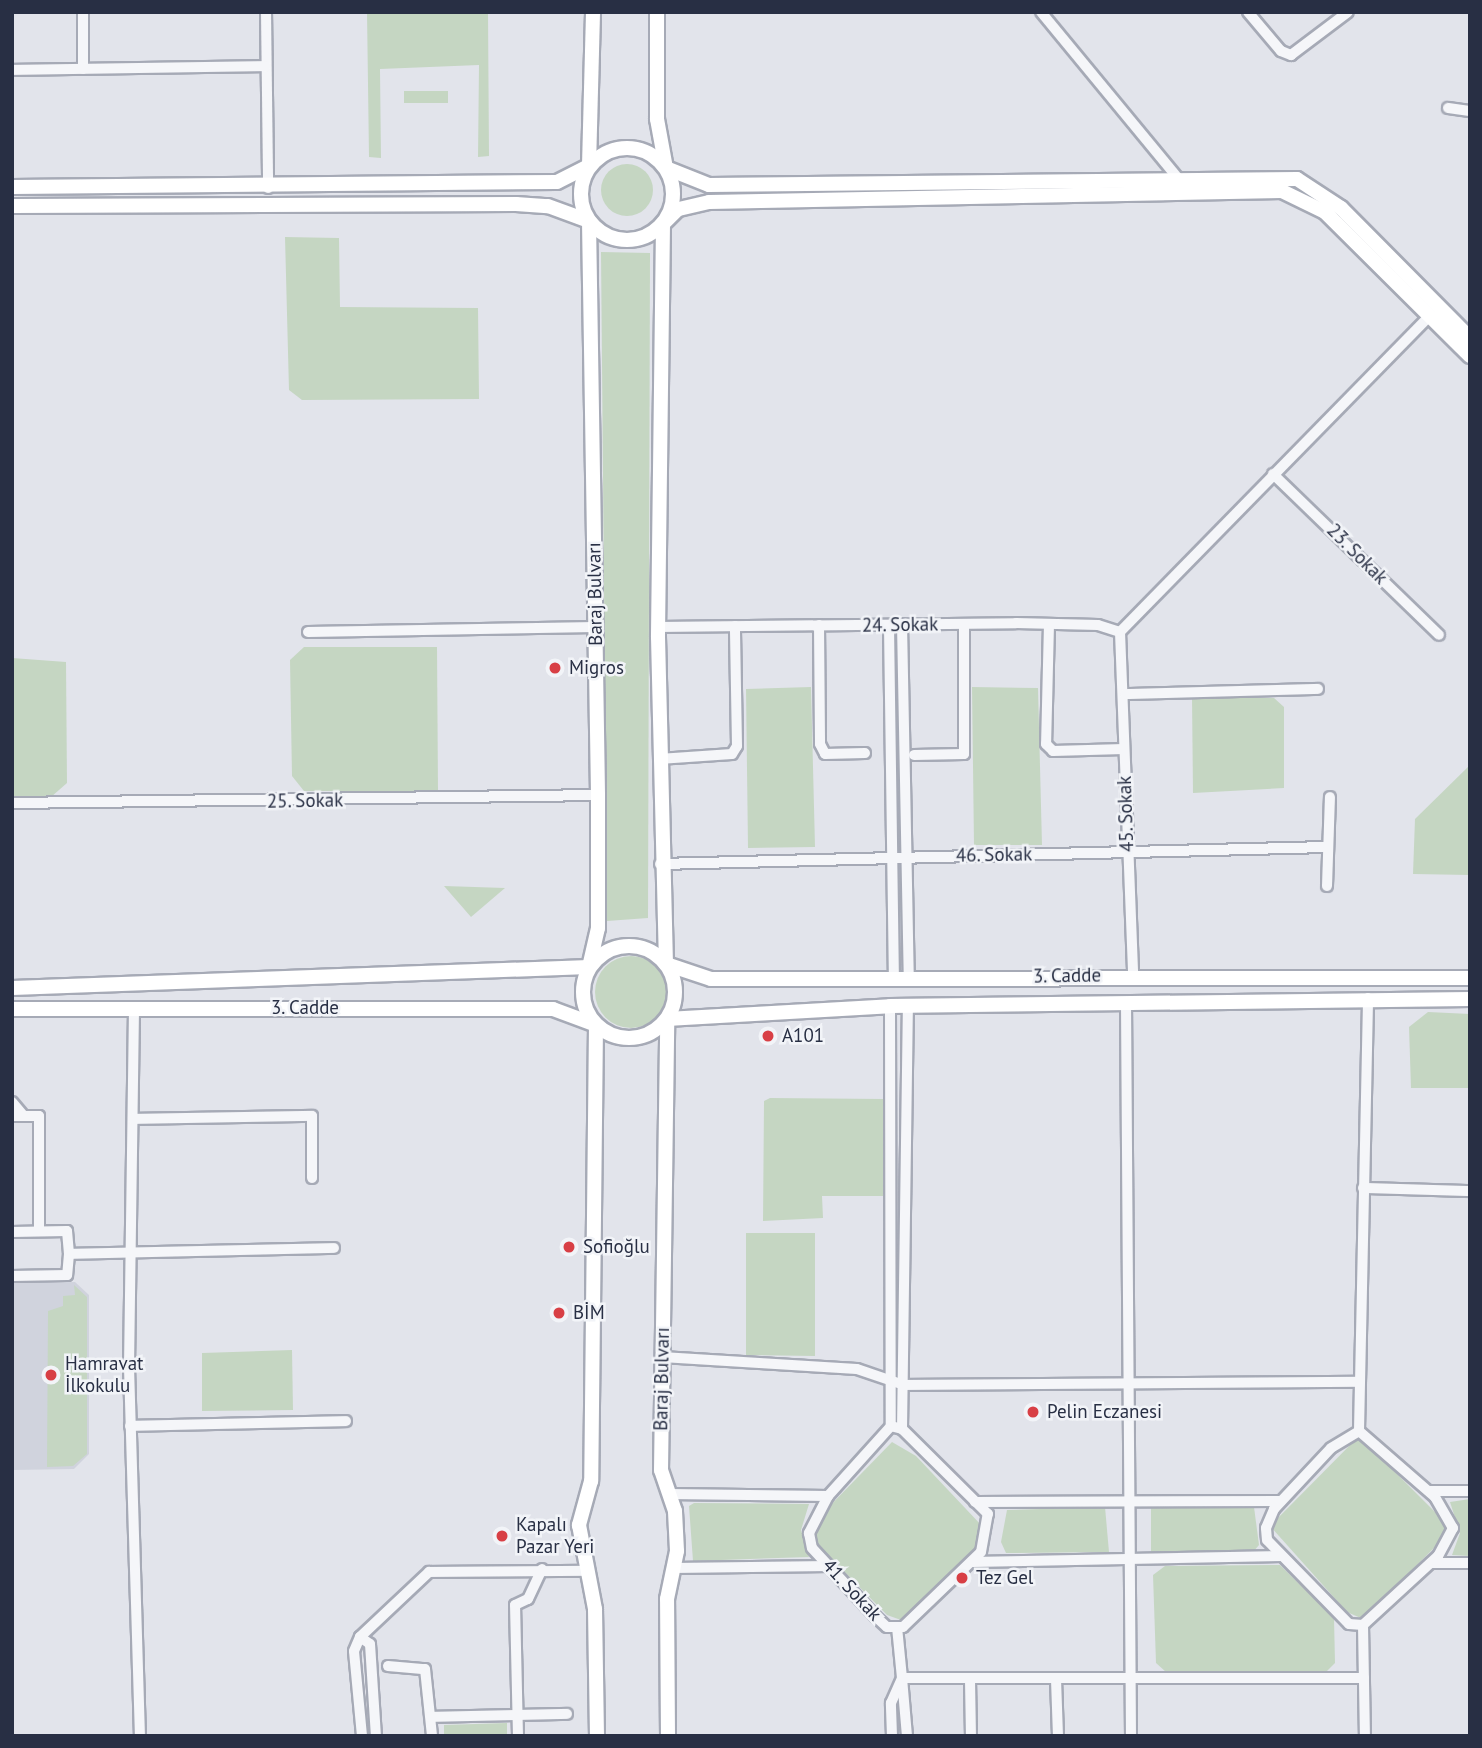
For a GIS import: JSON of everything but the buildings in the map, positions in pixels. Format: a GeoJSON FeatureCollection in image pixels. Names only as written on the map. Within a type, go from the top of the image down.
{"type":"FeatureCollection","features":[{"type":"Feature","properties":{"kind":"main road"},"geometry":{"type":"LineString","coordinates":[[589,221],[580,193],[589,166],[593,12]]}},
{"type":"Feature","properties":{"kind":"main road"},"geometry":{"type":"LineString","coordinates":[[657,12],[657,119],[674,197],[663,224],[658,627],[660,864],[666,964],[676,992],[667,1019],[640,1037],[609,1034],[596,1024],[582,997],[589,967],[627,945],[666,964]]}},
{"type":"Feature","properties":{"kind":"main road"},"geometry":{"type":"LineString","coordinates":[[12,187],[268,188],[537,184],[589,166],[629,147],[666,168],[709,185],[1267,176],[1297,179],[1317,190],[1470,338]]}},
{"type":"Feature","properties":{"kind":"main road"},"geometry":{"type":"LineString","coordinates":[[12,206],[516,204],[548,206],[589,221],[625,240],[663,224],[678,209],[709,202],[1282,191],[1325,212],[1470,356]]}},
{"type":"Feature","properties":{"kind":"main road","name":"Baraj Bulvarı"},"geometry":{"type":"LineString","coordinates":[[589,221],[598,795],[598,929],[589,967]]}},
{"type":"Feature","properties":{"kind":"main road","name":"3. Cadde"},"geometry":{"type":"LineString","coordinates":[[666,964],[711,979],[1133,975],[1470,978]]}},
{"type":"Feature","properties":{"kind":"main road","name":"3. Cadde"},"geometry":{"type":"LineString","coordinates":[[12,988],[589,967]]}},
{"type":"Feature","properties":{"kind":"main road","name":"3. Cadde"},"geometry":{"type":"LineString","coordinates":[[667,1019],[890,1006],[1368,998],[1470,999]]}},
{"type":"Feature","properties":{"kind":"main road","name":"3. Cadde"},"geometry":{"type":"LineString","coordinates":[[12,1009],[553,1009],[596,1024]]}},
{"type":"Feature","properties":{"kind":"main road","name":"Baraj Bulvarı"},"geometry":{"type":"LineString","coordinates":[[667,1019],[662,1469],[669,1494],[673,1568],[667,1599],[668,1736]]}},
{"type":"Feature","properties":{"kind":"main road"},"geometry":{"type":"LineString","coordinates":[[596,1024],[591,1481],[579,1525],[588,1571],[597,1736]]}},
{"type":"Feature","properties":{"kind":"street"},"geometry":{"type":"LineString","coordinates":[[83,12],[83,69]]}},
{"type":"Feature","properties":{"kind":"street"},"geometry":{"type":"LineString","coordinates":[[265,12],[268,188]]}},
{"type":"Feature","properties":{"kind":"street"},"geometry":{"type":"LineString","coordinates":[[1041,12],[1177,177]]}},
{"type":"Feature","properties":{"kind":"street"},"geometry":{"type":"LineString","coordinates":[[1248,12],[1281,51],[1291,55],[1348,12]]}},
{"type":"Feature","properties":{"kind":"street"},"geometry":{"type":"LineString","coordinates":[[12,70],[266,66]]}},
{"type":"Feature","properties":{"kind":"street"},"geometry":{"type":"LineString","coordinates":[[1448,108],[1470,111]]}},
{"type":"Feature","properties":{"kind":"street"},"geometry":{"type":"LineString","coordinates":[[1120,632],[1430,315]]}},
{"type":"Feature","properties":{"kind":"street","name":"23. Sokak"},"geometry":{"type":"LineString","coordinates":[[1273,474],[1439,635]]}},
{"type":"Feature","properties":{"kind":"street"},"geometry":{"type":"LineString","coordinates":[[901,977],[907,856],[902,624]]}},
{"type":"Feature","properties":{"kind":"street"},"geometry":{"type":"LineString","coordinates":[[914,755],[964,754],[964,624]]}},
{"type":"Feature","properties":{"kind":"street"},"geometry":{"type":"LineString","coordinates":[[1048,624],[1046,744],[1053,751],[1124,749]]}},
{"type":"Feature","properties":{"kind":"street","name":"24. Sokak"},"geometry":{"type":"LineString","coordinates":[[658,627],[1048,624],[1120,632]]}},
{"type":"Feature","properties":{"kind":"street"},"geometry":{"type":"LineString","coordinates":[[819,625],[820,744],[825,754],[865,753]]}},
{"type":"Feature","properties":{"kind":"street"},"geometry":{"type":"LineString","coordinates":[[659,759],[732,754],[737,746],[735,626]]}},
{"type":"Feature","properties":{"kind":"street"},"geometry":{"type":"LineString","coordinates":[[889,626],[893,857],[901,977]]}},
{"type":"Feature","properties":{"kind":"street"},"geometry":{"type":"LineString","coordinates":[[308,632],[595,627]]}},
{"type":"Feature","properties":{"kind":"street","name":"45. Sokak"},"geometry":{"type":"LineString","coordinates":[[1120,632],[1125,652],[1124,749],[1133,975]]}},
{"type":"Feature","properties":{"kind":"street"},"geometry":{"type":"LineString","coordinates":[[1125,694],[1318,689]]}},
{"type":"Feature","properties":{"kind":"street","name":"25. Sokak"},"geometry":{"type":"LineString","coordinates":[[12,803],[598,795]]}},
{"type":"Feature","properties":{"kind":"street"},"geometry":{"type":"LineString","coordinates":[[1327,886],[1330,797]]}},
{"type":"Feature","properties":{"kind":"street","name":"46. Sokak"},"geometry":{"type":"LineString","coordinates":[[660,864],[1328,847]]}},
{"type":"Feature","properties":{"kind":"street"},"geometry":{"type":"LineString","coordinates":[[1359,1431],[1348,1433],[1282,1501],[1266,1528],[1282,1556],[1349,1624],[1363,1625],[1431,1563],[1453,1528],[1429,1491],[1359,1431],[1368,998]]}},
{"type":"Feature","properties":{"kind":"street"},"geometry":{"type":"LineString","coordinates":[[1126,1003],[1133,1383],[1129,1560],[1131,1736]]}},
{"type":"Feature","properties":{"kind":"street"},"geometry":{"type":"LineString","coordinates":[[890,1006],[891,1378],[897,1427]]}},
{"type":"Feature","properties":{"kind":"street"},"geometry":{"type":"LineString","coordinates":[[897,1427],[904,1385],[908,1007]]}},
{"type":"Feature","properties":{"kind":"street"},"geometry":{"type":"LineString","coordinates":[[134,1009],[131,1426],[140,1736]]}},
{"type":"Feature","properties":{"kind":"street"},"geometry":{"type":"LineString","coordinates":[[12,1102],[18,1116],[39,1116],[39,1231]]}},
{"type":"Feature","properties":{"kind":"street"},"geometry":{"type":"LineString","coordinates":[[133,1119],[312,1116],[312,1178]]}},
{"type":"Feature","properties":{"kind":"street"},"geometry":{"type":"LineString","coordinates":[[1363,1188],[1470,1191]]}},
{"type":"Feature","properties":{"kind":"street"},"geometry":{"type":"LineString","coordinates":[[12,1232],[67,1231],[69,1254],[67,1275],[12,1276]]}},
{"type":"Feature","properties":{"kind":"street"},"geometry":{"type":"LineString","coordinates":[[69,1254],[334,1248]]}},
{"type":"Feature","properties":{"kind":"street"},"geometry":{"type":"LineString","coordinates":[[663,1357],[844,1368],[891,1378],[904,1385],[1358,1382]]}},
{"type":"Feature","properties":{"kind":"street"},"geometry":{"type":"LineString","coordinates":[[131,1426],[346,1421]]}},
{"type":"Feature","properties":{"kind":"street","name":"41. Sokak"},"geometry":{"type":"LineString","coordinates":[[897,1427],[988,1514],[988,1531],[972,1562],[937,1600],[897,1627],[875,1616],[812,1548],[809,1533],[828,1496],[897,1427]]}},
{"type":"Feature","properties":{"kind":"street"},"geometry":{"type":"LineString","coordinates":[[1429,1491],[1470,1491]]}},
{"type":"Feature","properties":{"kind":"street"},"geometry":{"type":"LineString","coordinates":[[669,1494],[828,1496]]}},
{"type":"Feature","properties":{"kind":"street"},"geometry":{"type":"LineString","coordinates":[[975,1502],[1130,1499],[1282,1501]]}},
{"type":"Feature","properties":{"kind":"street"},"geometry":{"type":"LineString","coordinates":[[972,1562],[1282,1556]]}},
{"type":"Feature","properties":{"kind":"street"},"geometry":{"type":"LineString","coordinates":[[1431,1563],[1470,1563]]}},
{"type":"Feature","properties":{"kind":"street"},"geometry":{"type":"LineString","coordinates":[[673,1568],[829,1566]]}},
{"type":"Feature","properties":{"kind":"street"},"geometry":{"type":"LineString","coordinates":[[362,1736],[354,1651],[360,1637],[429,1572],[542,1569],[588,1571]]}},
{"type":"Feature","properties":{"kind":"street"},"geometry":{"type":"LineString","coordinates":[[518,1736],[515,1605],[528,1599],[542,1569]]}},
{"type":"Feature","properties":{"kind":"street"},"geometry":{"type":"LineString","coordinates":[[1363,1625],[1365,1736]]}},
{"type":"Feature","properties":{"kind":"street"},"geometry":{"type":"LineString","coordinates":[[897,1627],[907,1736]]}},
{"type":"Feature","properties":{"kind":"street"},"geometry":{"type":"LineString","coordinates":[[360,1637],[370,1644],[376,1736]]}},
{"type":"Feature","properties":{"kind":"street"},"geometry":{"type":"LineString","coordinates":[[388,1666],[425,1669],[432,1736]]}},
{"type":"Feature","properties":{"kind":"street"},"geometry":{"type":"LineString","coordinates":[[902,1678],[1364,1678]]}},
{"type":"Feature","properties":{"kind":"street"},"geometry":{"type":"LineString","coordinates":[[892,1736],[891,1703],[902,1678]]}},
{"type":"Feature","properties":{"kind":"street"},"geometry":{"type":"LineString","coordinates":[[1056,1679],[1058,1736]]}},
{"type":"Feature","properties":{"kind":"street"},"geometry":{"type":"LineString","coordinates":[[970,1680],[971,1736]]}},
{"type":"Feature","properties":{"kind":"street"},"geometry":{"type":"LineString","coordinates":[[431,1717],[517,1713],[567,1714]]}},
{"type":"Feature","properties":{"kind":"shaded area","name":"Hamravat İlkokulu"},"geometry":{"type":"Polygon","coordinates":[[[75,1282],[89,1295],[89,1454],[74,1469],[12,1470],[12,1283],[75,1282]]]}},
{"type":"Feature","properties":{"kind":"green space"},"geometry":{"type":"Polygon","coordinates":[[[367,12],[488,12],[489,156],[478,157],[479,65],[380,69],[381,158],[369,157],[367,12]]]}},
{"type":"Feature","properties":{"kind":"green space"},"geometry":{"type":"Polygon","coordinates":[[[404,91],[448,91],[448,103],[404,103],[404,91]]]}},
{"type":"Feature","properties":{"kind":"green space"},"geometry":{"type":"Polygon","coordinates":[[[627,164],[637,166],[645,172],[651,180],[651,200],[645,208],[637,214],[627,216],[617,214],[609,208],[603,200],[601,190],[603,180],[609,172],[617,166],[627,164]]]}},
{"type":"Feature","properties":{"kind":"green space"},"geometry":{"type":"Polygon","coordinates":[[[285,237],[339,238],[340,307],[478,308],[479,399],[302,400],[289,390],[285,237]]]}},
{"type":"Feature","properties":{"kind":"green space"},"geometry":{"type":"Polygon","coordinates":[[[601,252],[650,253],[648,918],[607,921],[601,252]]]}},
{"type":"Feature","properties":{"kind":"green space"},"geometry":{"type":"Polygon","coordinates":[[[304,647],[437,647],[438,791],[304,791],[292,776],[290,660],[304,647]]]}},
{"type":"Feature","properties":{"kind":"green space"},"geometry":{"type":"Polygon","coordinates":[[[12,658],[66,662],[67,783],[51,797],[12,797],[12,658]]]}},
{"type":"Feature","properties":{"kind":"green space"},"geometry":{"type":"Polygon","coordinates":[[[811,687],[815,847],[748,848],[746,689],[811,687]]]}},
{"type":"Feature","properties":{"kind":"green space"},"geometry":{"type":"Polygon","coordinates":[[[972,687],[1038,688],[1042,845],[974,845],[972,687]]]}},
{"type":"Feature","properties":{"kind":"green space"},"geometry":{"type":"Polygon","coordinates":[[[1192,697],[1274,698],[1284,707],[1284,788],[1193,793],[1192,697]]]}},
{"type":"Feature","properties":{"kind":"green space"},"geometry":{"type":"Polygon","coordinates":[[[1470,765],[1470,875],[1413,874],[1415,819],[1470,765]]]}},
{"type":"Feature","properties":{"kind":"green space"},"geometry":{"type":"Polygon","coordinates":[[[444,886],[505,888],[471,917],[444,886]]]}},
{"type":"Feature","properties":{"kind":"green space"},"geometry":{"type":"Polygon","coordinates":[[[631,956],[651,962],[661,972],[667,992],[661,1012],[651,1022],[631,1028],[611,1022],[601,1012],[595,992],[601,972],[611,962],[631,956]]]}},
{"type":"Feature","properties":{"kind":"green space"},"geometry":{"type":"Polygon","coordinates":[[[1428,1012],[1470,1014],[1470,1088],[1411,1088],[1409,1027],[1428,1012]]]}},
{"type":"Feature","properties":{"kind":"green space"},"geometry":{"type":"Polygon","coordinates":[[[770,1098],[883,1099],[884,1196],[822,1196],[823,1218],[763,1221],[764,1101],[770,1098]]]}},
{"type":"Feature","properties":{"kind":"green space"},"geometry":{"type":"Polygon","coordinates":[[[746,1233],[815,1233],[815,1356],[746,1355],[746,1233]]]}},
{"type":"Feature","properties":{"kind":"green space"},"geometry":{"type":"Polygon","coordinates":[[[74,1285],[87,1297],[87,1454],[73,1466],[47,1467],[48,1311],[63,1306],[63,1296],[75,1295],[74,1285]]]}},
{"type":"Feature","properties":{"kind":"green space"},"geometry":{"type":"Polygon","coordinates":[[[292,1350],[293,1410],[202,1411],[202,1353],[292,1350]]]}},
{"type":"Feature","properties":{"kind":"green space"},"geometry":{"type":"Polygon","coordinates":[[[1359,1436],[1448,1525],[1445,1537],[1363,1619],[1347,1612],[1270,1526],[1359,1436]]]}},
{"type":"Feature","properties":{"kind":"green space"},"geometry":{"type":"Polygon","coordinates":[[[892,1442],[916,1456],[983,1527],[979,1545],[901,1620],[887,1615],[816,1543],[819,1517],[892,1442]]]}},
{"type":"Feature","properties":{"kind":"green space"},"geometry":{"type":"Polygon","coordinates":[[[1470,1499],[1470,1556],[1452,1555],[1460,1533],[1450,1502],[1470,1499]]]}},
{"type":"Feature","properties":{"kind":"green space"},"geometry":{"type":"Polygon","coordinates":[[[694,1503],[809,1504],[801,1530],[809,1557],[693,1561],[689,1506],[694,1503]]]}},
{"type":"Feature","properties":{"kind":"green space"},"geometry":{"type":"Polygon","coordinates":[[[1151,1506],[1254,1507],[1259,1545],[1253,1552],[1151,1552],[1151,1506]]]}},
{"type":"Feature","properties":{"kind":"green space"},"geometry":{"type":"Polygon","coordinates":[[[1105,1507],[1109,1552],[1006,1553],[1001,1542],[1007,1510],[1105,1507]]]}},
{"type":"Feature","properties":{"kind":"green space"},"geometry":{"type":"Polygon","coordinates":[[[1280,1565],[1334,1618],[1335,1663],[1326,1672],[1166,1672],[1156,1663],[1153,1575],[1165,1566],[1280,1565]]]}},
{"type":"Feature","properties":{"kind":"green space"},"geometry":{"type":"Polygon","coordinates":[[[507,1723],[507,1736],[444,1736],[444,1725],[507,1723]]]}},
{"type":"Feature","properties":{"kind":"place","name":"Migros"},"geometry":{"type":"Point","coordinates":[555,668]}},
{"type":"Feature","properties":{"kind":"place","name":"A101"},"geometry":{"type":"Point","coordinates":[768,1036]}},
{"type":"Feature","properties":{"kind":"place","name":"Sofioğlu"},"geometry":{"type":"Point","coordinates":[569,1247]}},
{"type":"Feature","properties":{"kind":"place","name":"BİM"},"geometry":{"type":"Point","coordinates":[559,1313]}},
{"type":"Feature","properties":{"kind":"place","name":"Hamravat İlkokulu"},"geometry":{"type":"Point","coordinates":[51,1375]}},
{"type":"Feature","properties":{"kind":"place","name":"Pelin Eczanesi"},"geometry":{"type":"Point","coordinates":[1033,1412]}},
{"type":"Feature","properties":{"kind":"place","name":"Kapalı Pazar Yeri"},"geometry":{"type":"Point","coordinates":[502,1536]}},
{"type":"Feature","properties":{"kind":"place","name":"Tez Gel"},"geometry":{"type":"Point","coordinates":[962,1578]}}]}
